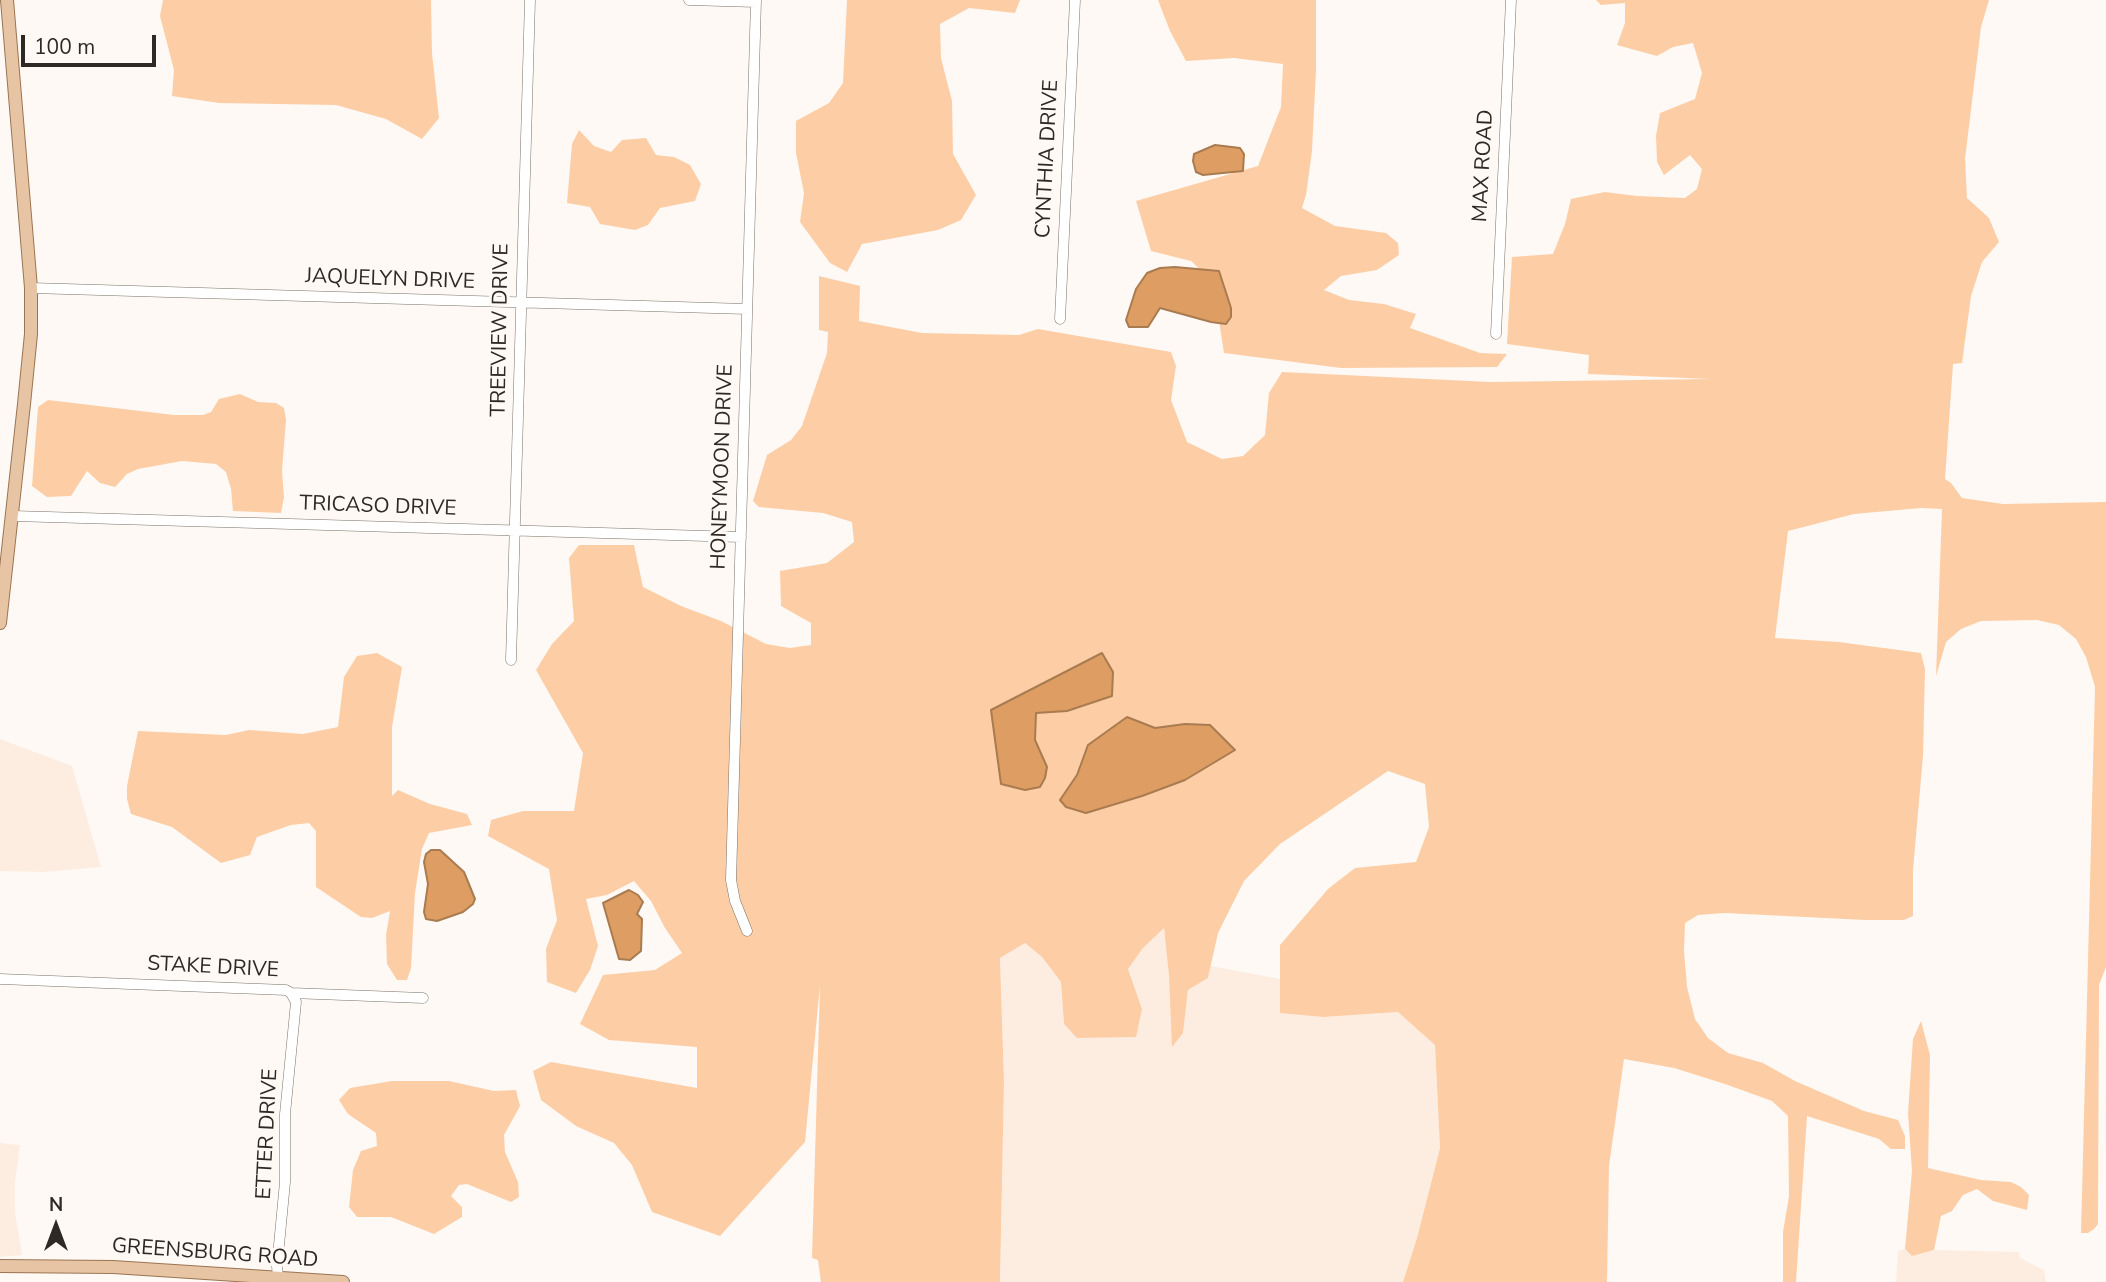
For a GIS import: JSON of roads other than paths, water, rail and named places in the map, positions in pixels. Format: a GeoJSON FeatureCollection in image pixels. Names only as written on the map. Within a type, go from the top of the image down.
{"type":"FeatureCollection","features":[{"type":"Feature","properties":{"kind":"main road"},"geometry":{"type":"LineString","coordinates":[[0,623],[31,334],[31,288],[7,0]]}},
{"type":"Feature","properties":{"kind":"main road","name":"GREENSBURG ROAD"},"geometry":{"type":"LineString","coordinates":[[0,1266],[100,1266],[343,1282]]}},
{"type":"Feature","properties":{"kind":"street","name":"TREEVIEW DRIVE"},"geometry":{"type":"LineString","coordinates":[[511,660],[530,0]]}},
{"type":"Feature","properties":{"kind":"street"},"geometry":{"type":"LineString","coordinates":[[689,0],[756,1]]}},
{"type":"Feature","properties":{"kind":"street","name":"CYNTHIA DRIVE"},"geometry":{"type":"LineString","coordinates":[[1060,319],[1075,0]]}},
{"type":"Feature","properties":{"kind":"street","name":"MAX ROAD"},"geometry":{"type":"LineString","coordinates":[[1496,334],[1511,0]]}},
{"type":"Feature","properties":{"kind":"street","name":"HONEYMOON DRIVE"},"geometry":{"type":"LineString","coordinates":[[747,932],[731,880],[756,1]]}},
{"type":"Feature","properties":{"kind":"street","name":"JAQUELYN DRIVE"},"geometry":{"type":"LineString","coordinates":[[31,288],[747,309]]}},
{"type":"Feature","properties":{"kind":"street","name":"TRICASO DRIVE"},"geometry":{"type":"LineString","coordinates":[[13,516],[741,537]]}},
{"type":"Feature","properties":{"kind":"street","name":"STAKE DRIVE"},"geometry":{"type":"LineString","coordinates":[[0,978],[423,998]]}},
{"type":"Feature","properties":{"kind":"street","name":"ETTER DRIVE"},"geometry":{"type":"LineString","coordinates":[[278,1278],[285,1182],[285,1114],[296,1002],[291,993]]}}]}
